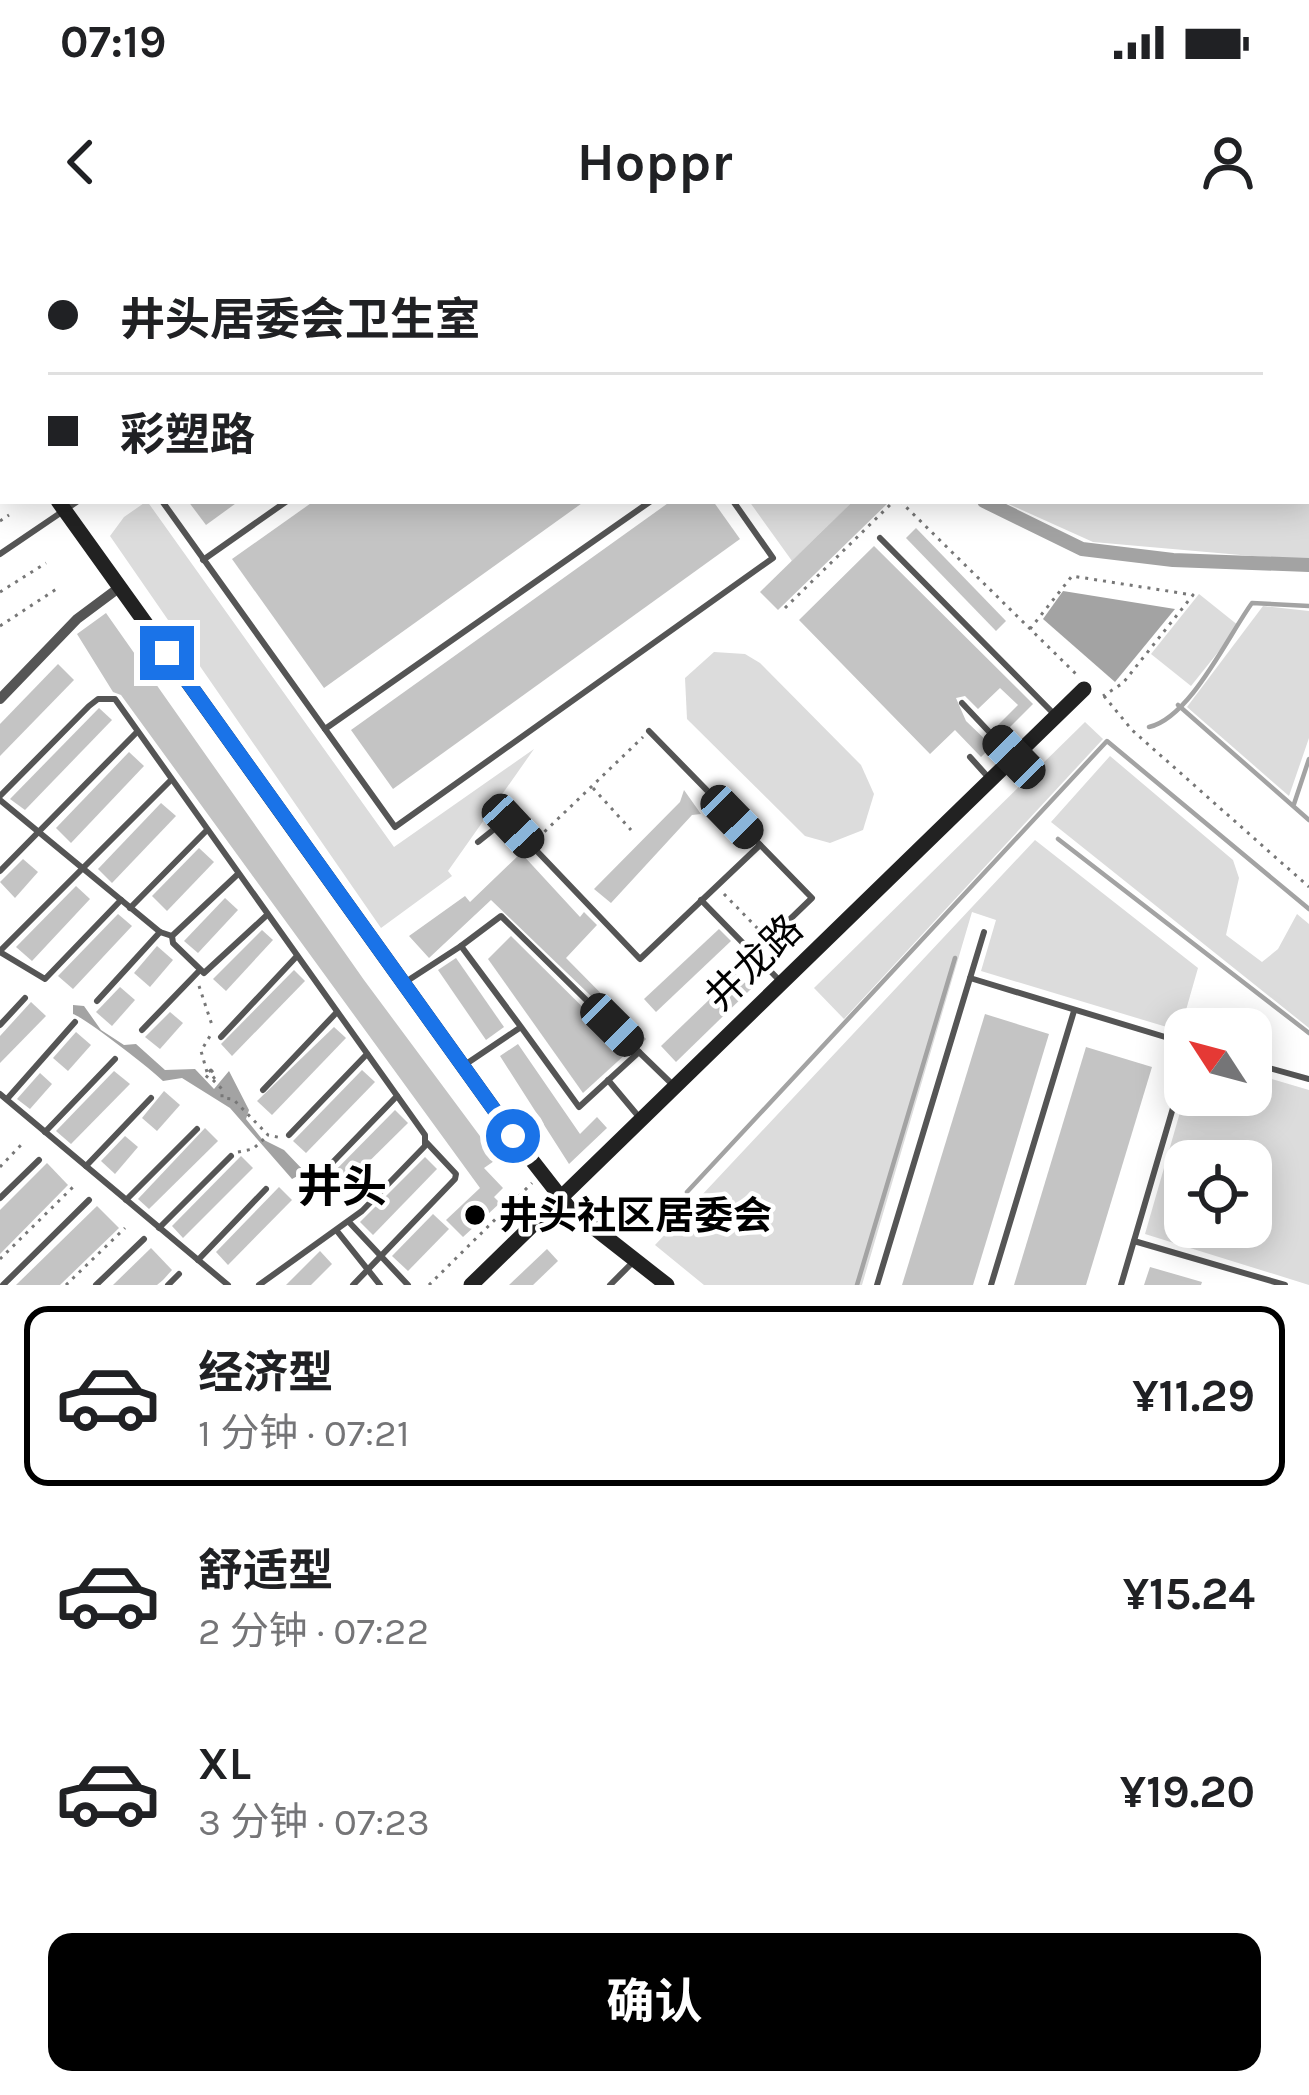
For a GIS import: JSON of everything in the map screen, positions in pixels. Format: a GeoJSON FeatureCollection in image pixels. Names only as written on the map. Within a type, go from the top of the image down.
{"type":"FeatureCollection","features":[{"type":"Feature","properties":{"kind":"street"},"geometry":{"type":"LineString","coordinates":[[67,504],[119,587],[542,1173],[559,1195],[668,1285]]}},
{"type":"Feature","properties":{"kind":"street"},"geometry":{"type":"LineString","coordinates":[[0,699],[76,619],[119,587]]}},
{"type":"Feature","properties":{"kind":"street","name":"井龙路"},"geometry":{"type":"LineString","coordinates":[[471,1285],[1087,687]]}},
{"type":"Feature","properties":{"kind":"lane"},"geometry":{"type":"LineString","coordinates":[[0,554],[67,504]]}},
{"type":"Feature","properties":{"kind":"lane"},"geometry":{"type":"LineString","coordinates":[[164,504],[394,827],[773,558],[735,504]]}},
{"type":"Feature","properties":{"kind":"lane"},"geometry":{"type":"LineString","coordinates":[[203,560],[283,504]]}},
{"type":"Feature","properties":{"kind":"lane"},"geometry":{"type":"LineString","coordinates":[[325,729],[647,504]]}},
{"type":"Feature","properties":{"kind":"lane"},"geometry":{"type":"LineString","coordinates":[[880,538],[1057,716]]}},
{"type":"Feature","properties":{"kind":"lane"},"geometry":{"type":"LineString","coordinates":[[201,972],[172,936],[130,908],[0,798],[98,699],[115,699],[426,1142],[456,1174],[353,1285]]}},
{"type":"Feature","properties":{"kind":"lane"},"geometry":{"type":"LineString","coordinates":[[962,703],[1014,757]]}},
{"type":"Feature","properties":{"kind":"lane"},"geometry":{"type":"LineString","coordinates":[[649,731],[812,898],[754,955]]}},
{"type":"Feature","properties":{"kind":"lane"},"geometry":{"type":"LineString","coordinates":[[0,871],[137,732]]}},
{"type":"Feature","properties":{"kind":"lane"},"geometry":{"type":"LineString","coordinates":[[970,757],[991,779]]}},
{"type":"Feature","properties":{"kind":"lane"},"geometry":{"type":"LineString","coordinates":[[121,900],[45,979],[0,951],[171,780]]}},
{"type":"Feature","properties":{"kind":"lane"},"geometry":{"type":"LineString","coordinates":[[478,842],[502,822],[531,845],[640,959],[760,845]]}},
{"type":"Feature","properties":{"kind":"lane"},"geometry":{"type":"LineString","coordinates":[[130,908],[207,830]]}},
{"type":"Feature","properties":{"kind":"lane"},"geometry":{"type":"LineString","coordinates":[[172,936],[238,874]]}},
{"type":"Feature","properties":{"kind":"lane"},"geometry":{"type":"LineString","coordinates":[[701,900],[780,981]]}},
{"type":"Feature","properties":{"kind":"lane"},"geometry":{"type":"LineString","coordinates":[[142,1030],[267,914]]}},
{"type":"Feature","properties":{"kind":"lane"},"geometry":{"type":"LineString","coordinates":[[404,983],[501,916],[673,1085]]}},
{"type":"Feature","properties":{"kind":"lane"},"geometry":{"type":"LineString","coordinates":[[97,1001],[160,932]]}},
{"type":"Feature","properties":{"kind":"lane"},"geometry":{"type":"LineString","coordinates":[[878,1285],[984,932]]}},
{"type":"Feature","properties":{"kind":"lane"},"geometry":{"type":"LineString","coordinates":[[461,946],[579,1107],[639,1052]]}},
{"type":"Feature","properties":{"kind":"lane"},"geometry":{"type":"LineString","coordinates":[[221,1037],[297,956]]}},
{"type":"Feature","properties":{"kind":"lane"},"geometry":{"type":"LineString","coordinates":[[970,978],[1164,1037]]}},
{"type":"Feature","properties":{"kind":"lane"},"geometry":{"type":"LineString","coordinates":[[0,1025],[25,998]]}},
{"type":"Feature","properties":{"kind":"lane"},"geometry":{"type":"LineString","coordinates":[[991,1285],[1074,1010]]}},
{"type":"Feature","properties":{"kind":"lane"},"geometry":{"type":"LineString","coordinates":[[263,1090],[337,1012]]}},
{"type":"Feature","properties":{"kind":"lane"},"geometry":{"type":"LineString","coordinates":[[75,1022],[3,1097],[228,1285]]}},
{"type":"Feature","properties":{"kind":"lane"},"geometry":{"type":"LineString","coordinates":[[463,1066],[521,1027]]}},
{"type":"Feature","properties":{"kind":"lane"},"geometry":{"type":"LineString","coordinates":[[289,1135],[367,1054]]}},
{"type":"Feature","properties":{"kind":"lane"},"geometry":{"type":"LineString","coordinates":[[45,1132],[116,1059]]}},
{"type":"Feature","properties":{"kind":"lane"},"geometry":{"type":"LineString","coordinates":[[1272,1069],[1309,1079]]}},
{"type":"Feature","properties":{"kind":"lane"},"geometry":{"type":"LineString","coordinates":[[608,1080],[639,1118]]}},
{"type":"Feature","properties":{"kind":"lane"},"geometry":{"type":"LineString","coordinates":[[332,1163],[397,1096]]}},
{"type":"Feature","properties":{"kind":"lane"},"geometry":{"type":"LineString","coordinates":[[86,1166],[151,1097]]}},
{"type":"Feature","properties":{"kind":"lane"},"geometry":{"type":"LineString","coordinates":[[1121,1285],[1171,1116]]}},
{"type":"Feature","properties":{"kind":"lane"},"geometry":{"type":"LineString","coordinates":[[126,1200],[197,1129]]}},
{"type":"Feature","properties":{"kind":"lane"},"geometry":{"type":"LineString","coordinates":[[259,1285],[349,1222],[426,1142]]}},
{"type":"Feature","properties":{"kind":"lane"},"geometry":{"type":"LineString","coordinates":[[159,1228],[231,1156]]}},
{"type":"Feature","properties":{"kind":"lane"},"geometry":{"type":"LineString","coordinates":[[0,1198],[39,1160]]}},
{"type":"Feature","properties":{"kind":"lane"},"geometry":{"type":"LineString","coordinates":[[198,1260],[266,1189]]}},
{"type":"Feature","properties":{"kind":"lane"},"geometry":{"type":"LineString","coordinates":[[3,1285],[89,1200]]}},
{"type":"Feature","properties":{"kind":"lane"},"geometry":{"type":"LineString","coordinates":[[349,1222],[408,1285]]}},
{"type":"Feature","properties":{"kind":"lane"},"geometry":{"type":"LineString","coordinates":[[338,1231],[380,1285]]}},
{"type":"Feature","properties":{"kind":"lane"},"geometry":{"type":"LineString","coordinates":[[96,1285],[144,1239]]}},
{"type":"Feature","properties":{"kind":"lane"},"geometry":{"type":"LineString","coordinates":[[1134,1241],[1285,1285]]}},
{"type":"Feature","properties":{"kind":"lane"},"geometry":{"type":"LineString","coordinates":[[610,1285],[635,1260]]}},
{"type":"Feature","properties":{"kind":"lane"},"geometry":{"type":"LineString","coordinates":[[168,1285],[179,1274]]}},
{"type":"Feature","properties":{"kind":"path"},"geometry":{"type":"LineString","coordinates":[[785,608],[894,504]]}},
{"type":"Feature","properties":{"kind":"path"},"geometry":{"type":"LineString","coordinates":[[900,504],[1087,687],[1103,696],[1132,730],[1309,886]]}},
{"type":"Feature","properties":{"kind":"path"},"geometry":{"type":"LineString","coordinates":[[0,521],[9,515]]}},
{"type":"Feature","properties":{"kind":"path"},"geometry":{"type":"LineString","coordinates":[[0,592],[46,562]]}},
{"type":"Feature","properties":{"kind":"path"},"geometry":{"type":"LineString","coordinates":[[1030,629],[1072,576],[1193,595],[1123,683],[1103,696]]}},
{"type":"Feature","properties":{"kind":"path"},"geometry":{"type":"LineString","coordinates":[[0,626],[58,589]]}},
{"type":"Feature","properties":{"kind":"path"},"geometry":{"type":"LineString","coordinates":[[531,845],[649,731]]}},
{"type":"Feature","properties":{"kind":"path"},"geometry":{"type":"LineString","coordinates":[[592,786],[632,830]]}},
{"type":"Feature","properties":{"kind":"path"},"geometry":{"type":"LineString","coordinates":[[717,886],[769,940]]}},
{"type":"Feature","properties":{"kind":"path"},"geometry":{"type":"LineString","coordinates":[[201,972],[200,997],[214,1033],[201,1051],[207,1072],[222,1089],[222,1098],[233,1099],[267,1136]]}},
{"type":"Feature","properties":{"kind":"path"},"geometry":{"type":"LineString","coordinates":[[231,1156],[257,1146],[267,1136],[289,1135]]}},
{"type":"Feature","properties":{"kind":"path"},"geometry":{"type":"LineString","coordinates":[[0,1167],[21,1145]]}},
{"type":"Feature","properties":{"kind":"path"},"geometry":{"type":"LineString","coordinates":[[429,1285],[542,1173]]}},
{"type":"Feature","properties":{"kind":"path"},"geometry":{"type":"LineString","coordinates":[[0,1259],[73,1187]]}},
{"type":"Feature","properties":{"kind":"path"},"geometry":{"type":"LineString","coordinates":[[66,1285],[125,1228]]}},
{"type":"Feature","properties":{"kind":"shaded area"},"geometry":{"type":"Polygon","coordinates":[[[149,504],[394,847],[534,749],[448,871],[452,876],[381,928],[110,536],[124,517],[149,504]]]}},
{"type":"Feature","properties":{"kind":"shaded area"},"geometry":{"type":"Polygon","coordinates":[[[751,504],[850,504],[792,561],[751,504]]]}},
{"type":"Feature","properties":{"kind":"shaded area"},"geometry":{"type":"Polygon","coordinates":[[[1009,504],[1309,504],[1309,561],[1093,542],[1009,504]]]}},
{"type":"Feature","properties":{"kind":"shaded area"},"geometry":{"type":"Polygon","coordinates":[[[1063,591],[1175,609],[1115,682],[1043,619],[1063,591]]]}},
{"type":"Feature","properties":{"kind":"shaded area"},"geometry":{"type":"Polygon","coordinates":[[[1199,594],[1239,626],[1191,686],[1151,654],[1199,594]]]}},
{"type":"Feature","properties":{"kind":"shaded area"},"geometry":{"type":"Polygon","coordinates":[[[1263,606],[1309,611],[1309,738],[1289,796],[1187,707],[1263,606]]]}},
{"type":"Feature","properties":{"kind":"shaded area"},"geometry":{"type":"Polygon","coordinates":[[[714,652],[745,654],[760,663],[861,765],[874,794],[863,830],[830,843],[805,836],[687,719],[685,678],[714,652]]]}},
{"type":"Feature","properties":{"kind":"shaded area"},"geometry":{"type":"Polygon","coordinates":[[[1085,722],[1103,739],[844,1019],[814,988],[1085,722]]]}},
{"type":"Feature","properties":{"kind":"shaded area"},"geometry":{"type":"Polygon","coordinates":[[[1110,756],[1233,860],[1239,878],[1226,935],[1262,962],[1278,949],[1297,914],[1309,924],[1309,1028],[1051,822],[1110,756]]]}},
{"type":"Feature","properties":{"kind":"shaded area"},"geometry":{"type":"Polygon","coordinates":[[[1035,840],[1198,968],[1187,1008],[1164,1008],[1164,1026],[981,971],[996,920],[972,912],[862,1285],[704,1285],[655,1245],[1035,840]]]}},
{"type":"Feature","properties":{"kind":"shaded area"},"geometry":{"type":"Polygon","coordinates":[[[73,1005],[84,1006],[101,1030],[124,1045],[136,1044],[165,1070],[195,1069],[214,1089],[229,1071],[249,1110],[246,1119],[262,1139],[284,1150],[305,1172],[292,1179],[230,1108],[182,1078],[163,1081],[73,1014],[73,1005]]]}},
{"type":"Feature","properties":{"kind":"shaded area"},"geometry":{"type":"Polygon","coordinates":[[[1272,1079],[1309,1090],[1309,1285],[1190,1248],[1272,1248],[1272,1140],[1172,1140],[1179,1116],[1272,1116],[1272,1079]]]}},
{"type":"Feature","properties":{"kind":"shaded area"},"geometry":{"type":"Polygon","coordinates":[[[1164,1168],[1164,1240],[1145,1234],[1164,1168]]]}},
{"type":"Feature","properties":{"kind":"building"},"geometry":{"type":"Polygon","coordinates":[[[190,504],[235,504],[206,525],[190,504]]]}},
{"type":"Feature","properties":{"kind":"building"},"geometry":{"type":"Polygon","coordinates":[[[310,504],[581,504],[324,688],[232,559],[310,504]]]}},
{"type":"Feature","properties":{"kind":"building"},"geometry":{"type":"Polygon","coordinates":[[[667,504],[715,504],[740,539],[393,789],[351,730],[667,504]]]}},
{"type":"Feature","properties":{"kind":"building"},"geometry":{"type":"Polygon","coordinates":[[[850,504],[887,504],[778,610],[760,592],[850,504]]]}},
{"type":"Feature","properties":{"kind":"building"},"geometry":{"type":"Polygon","coordinates":[[[916,528],[1006,621],[996,631],[906,538],[916,528]]]}},
{"type":"Feature","properties":{"kind":"building"},"geometry":{"type":"Polygon","coordinates":[[[874,546],[1033,704],[1002,735],[995,728],[1018,705],[1000,688],[978,709],[965,696],[956,698],[966,721],[992,746],[981,757],[955,730],[930,754],[799,620],[874,546]]]}},
{"type":"Feature","properties":{"kind":"building"},"geometry":{"type":"Polygon","coordinates":[[[106,613],[364,980],[497,1159],[484,1168],[503,1188],[494,1197],[500,1203],[463,1237],[446,1220],[480,1188],[121,695],[113,692],[77,634],[106,613]]]}},
{"type":"Feature","properties":{"kind":"building"},"geometry":{"type":"Polygon","coordinates":[[[58,664],[74,680],[0,756],[0,724],[58,664]]]}},
{"type":"Feature","properties":{"kind":"building"},"geometry":{"type":"Polygon","coordinates":[[[99,708],[112,720],[25,810],[10,799],[99,708]]]}},
{"type":"Feature","properties":{"kind":"building"},"geometry":{"type":"Polygon","coordinates":[[[129,752],[144,766],[71,843],[56,828],[129,752]]]}},
{"type":"Feature","properties":{"kind":"building"},"geometry":{"type":"Polygon","coordinates":[[[684,790],[701,814],[692,815],[611,903],[594,889],[680,802],[684,790]]]}},
{"type":"Feature","properties":{"kind":"building"},"geometry":{"type":"Polygon","coordinates":[[[161,803],[176,816],[112,883],[98,869],[161,803]]]}},
{"type":"Feature","properties":{"kind":"building"},"geometry":{"type":"Polygon","coordinates":[[[199,848],[214,862],[167,911],[152,896],[199,848]]]}},
{"type":"Feature","properties":{"kind":"building"},"geometry":{"type":"Polygon","coordinates":[[[521,853],[580,917],[584,912],[597,925],[566,958],[646,1039],[641,1044],[491,900],[429,958],[409,936],[465,896],[470,902],[521,853]]]}},
{"type":"Feature","properties":{"kind":"building"},"geometry":{"type":"Polygon","coordinates":[[[23,859],[38,872],[15,898],[0,882],[23,859]]]}},
{"type":"Feature","properties":{"kind":"building"},"geometry":{"type":"Polygon","coordinates":[[[76,886],[90,899],[32,961],[16,947],[76,886]]]}},
{"type":"Feature","properties":{"kind":"building"},"geometry":{"type":"Polygon","coordinates":[[[225,898],[238,910],[198,953],[184,941],[225,898]]]}},
{"type":"Feature","properties":{"kind":"building"},"geometry":{"type":"Polygon","coordinates":[[[118,914],[132,926],[73,989],[58,976],[118,914]]]}},
{"type":"Feature","properties":{"kind":"building"},"geometry":{"type":"Polygon","coordinates":[[[719,929],[731,941],[656,1012],[644,999],[719,929]]]}},
{"type":"Feature","properties":{"kind":"building"},"geometry":{"type":"Polygon","coordinates":[[[262,930],[273,940],[226,991],[213,979],[262,930]]]}},
{"type":"Feature","properties":{"kind":"building"},"geometry":{"type":"Polygon","coordinates":[[[511,936],[628,1052],[583,1093],[488,959],[511,936]]]}},
{"type":"Feature","properties":{"kind":"building"},"geometry":{"type":"Polygon","coordinates":[[[157,946],[173,960],[150,987],[134,973],[157,946]]]}},
{"type":"Feature","properties":{"kind":"building"},"geometry":{"type":"Polygon","coordinates":[[[456,958],[504,1027],[486,1040],[438,970],[456,958]]]}},
{"type":"Feature","properties":{"kind":"building"},"geometry":{"type":"Polygon","coordinates":[[[294,970],[305,981],[232,1056],[221,1044],[294,970]]]}},
{"type":"Feature","properties":{"kind":"building"},"geometry":{"type":"Polygon","coordinates":[[[736,974],[751,989],[676,1062],[661,1046],[736,974]]]}},
{"type":"Feature","properties":{"kind":"building"},"geometry":{"type":"Polygon","coordinates":[[[120,987],[135,1000],[112,1026],[96,1012],[120,987]]]}},
{"type":"Feature","properties":{"kind":"building"},"geometry":{"type":"Polygon","coordinates":[[[31,1002],[46,1016],[0,1063],[0,1036],[31,1002]]]}},
{"type":"Feature","properties":{"kind":"building"},"geometry":{"type":"Polygon","coordinates":[[[170,1012],[183,1023],[160,1049],[145,1037],[170,1012]]]}},
{"type":"Feature","properties":{"kind":"building"},"geometry":{"type":"Polygon","coordinates":[[[985,1014],[1049,1034],[973,1285],[902,1285],[985,1014]]]}},
{"type":"Feature","properties":{"kind":"building"},"geometry":{"type":"Polygon","coordinates":[[[334,1027],[346,1038],[272,1115],[257,1101],[334,1027]]]}},
{"type":"Feature","properties":{"kind":"building"},"geometry":{"type":"Polygon","coordinates":[[[76,1032],[91,1045],[68,1071],[53,1058],[76,1032]]]}},
{"type":"Feature","properties":{"kind":"building"},"geometry":{"type":"Polygon","coordinates":[[[518,1044],[580,1134],[597,1117],[607,1128],[569,1164],[500,1056],[518,1044]]]}},
{"type":"Feature","properties":{"kind":"building"},"geometry":{"type":"Polygon","coordinates":[[[1086,1047],[1152,1067],[1086,1285],[1014,1285],[1086,1047]]]}},
{"type":"Feature","properties":{"kind":"building"},"geometry":{"type":"Polygon","coordinates":[[[362,1070],[375,1082],[306,1153],[293,1141],[362,1070]]]}},
{"type":"Feature","properties":{"kind":"building"},"geometry":{"type":"Polygon","coordinates":[[[114,1071],[130,1084],[71,1144],[56,1131],[114,1071]]]}},
{"type":"Feature","properties":{"kind":"building"},"geometry":{"type":"Polygon","coordinates":[[[40,1073],[52,1084],[30,1109],[17,1099],[40,1073]]]}},
{"type":"Feature","properties":{"kind":"building"},"geometry":{"type":"Polygon","coordinates":[[[164,1091],[180,1105],[157,1131],[142,1118],[164,1091]]]}},
{"type":"Feature","properties":{"kind":"building"},"geometry":{"type":"Polygon","coordinates":[[[395,1110],[408,1123],[332,1198],[320,1186],[395,1110]]]}},
{"type":"Feature","properties":{"kind":"building"},"geometry":{"type":"Polygon","coordinates":[[[205,1128],[218,1141],[149,1209],[138,1199],[205,1128]]]}},
{"type":"Feature","properties":{"kind":"building"},"geometry":{"type":"Polygon","coordinates":[[[125,1136],[138,1147],[115,1174],[101,1161],[125,1136]]]}},
{"type":"Feature","properties":{"kind":"building"},"geometry":{"type":"Polygon","coordinates":[[[241,1156],[253,1168],[183,1238],[172,1226],[241,1156]]]}},
{"type":"Feature","properties":{"kind":"building"},"geometry":{"type":"Polygon","coordinates":[[[425,1157],[437,1169],[373,1235],[360,1222],[425,1157]]]}},
{"type":"Feature","properties":{"kind":"building"},"geometry":{"type":"Polygon","coordinates":[[[47,1163],[68,1185],[0,1254],[0,1210],[47,1163]]]}},
{"type":"Feature","properties":{"kind":"building"},"geometry":{"type":"Polygon","coordinates":[[[279,1187],[292,1200],[228,1265],[216,1252],[279,1187]]]}},
{"type":"Feature","properties":{"kind":"building"},"geometry":{"type":"Polygon","coordinates":[[[97,1206],[119,1228],[60,1285],[16,1285],[97,1206]]]}},
{"type":"Feature","properties":{"kind":"building"},"geometry":{"type":"Polygon","coordinates":[[[433,1214],[449,1229],[408,1271],[392,1256],[433,1214]]]}},
{"type":"Feature","properties":{"kind":"building"},"geometry":{"type":"Polygon","coordinates":[[[151,1248],[172,1270],[163,1280],[157,1285],[113,1285],[151,1248]]]}},
{"type":"Feature","properties":{"kind":"building"},"geometry":{"type":"Polygon","coordinates":[[[547,1249],[558,1261],[533,1285],[509,1285],[547,1249]]]}},
{"type":"Feature","properties":{"kind":"building"},"geometry":{"type":"Polygon","coordinates":[[[320,1251],[332,1264],[311,1285],[286,1285],[320,1251]]]}},
{"type":"Feature","properties":{"kind":"building"},"geometry":{"type":"Polygon","coordinates":[[[1150,1267],[1202,1282],[1144,1285],[1150,1267]]]}},
{"type":"Feature","properties":{"kind":"waterway"},"geometry":{"type":"LineString","coordinates":[[990,504],[1082,549],[1173,560],[1309,565]]}},
{"type":"Feature","properties":{"kind":"waterway"},"geometry":{"type":"LineString","coordinates":[[1149,727],[1164,720],[1193,693],[1252,603],[1309,606]]}},
{"type":"Feature","properties":{"kind":"waterway"},"geometry":{"type":"LineString","coordinates":[[1178,705],[1309,820]]}},
{"type":"Feature","properties":{"kind":"waterway"},"geometry":{"type":"LineString","coordinates":[[687,1192],[1107,741],[1309,909]]}},
{"type":"Feature","properties":{"kind":"waterway"},"geometry":{"type":"LineString","coordinates":[[1294,804],[1309,759]]}},
{"type":"Feature","properties":{"kind":"waterway"},"geometry":{"type":"LineString","coordinates":[[1058,839],[1309,1033]]}},
{"type":"Feature","properties":{"kind":"waterway"},"geometry":{"type":"LineString","coordinates":[[857,1285],[955,958]]}},
{"type":"Feature","properties":{"kind":"place","name":"井头社区居委会"},"geometry":{"type":"Point","coordinates":[475,1215]}},
{"type":"Feature","properties":{"kind":"district","name":"井头"},"geometry":{"type":"Point","coordinates":[342,1186]}},
{"type":"Feature","properties":{"kind":"route"},"geometry":{"type":"LineString","coordinates":[[167,653],[513,1136]]}}]}
